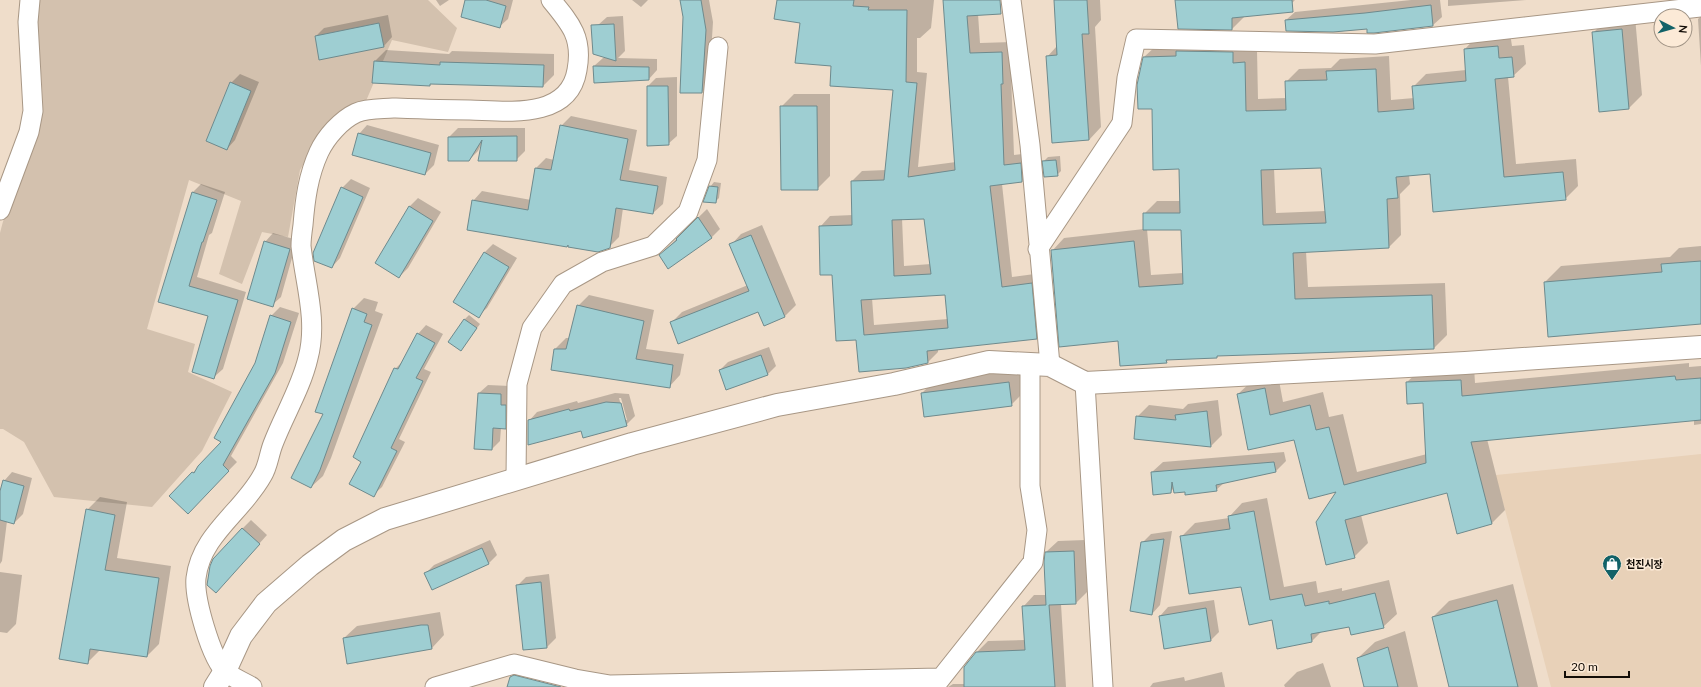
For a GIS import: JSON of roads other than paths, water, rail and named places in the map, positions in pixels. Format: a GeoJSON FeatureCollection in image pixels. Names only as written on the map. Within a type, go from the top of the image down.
{"type":"FeatureCollection","features":[{"type":"Feature","properties":{"kind":"street"},"geometry":{"type":"LineString","coordinates":[[0,210],[29,132],[33,111],[28,22],[30,0]]}},
{"type":"Feature","properties":{"kind":"street"},"geometry":{"type":"LineString","coordinates":[[220,679],[207,639],[199,604],[196,579],[200,559],[207,544],[247,498],[263,475],[273,443],[309,358],[311,308],[301,243],[311,170],[320,150],[338,126],[356,113],[376,109],[394,108],[523,112],[550,105],[566,96],[575,81],[580,52],[575,32],[568,20],[551,0]]}},
{"type":"Feature","properties":{"kind":"street"},"geometry":{"type":"LineString","coordinates":[[435,687],[514,664],[575,679],[610,685],[937,683],[1033,562],[1037,530],[1030,486],[1040,364],[1038,249],[1030,145],[1011,0]]}},
{"type":"Feature","properties":{"kind":"street"},"geometry":{"type":"LineString","coordinates":[[1038,249],[1122,123],[1127,78],[1136,39],[1374,44],[1701,7]]}},
{"type":"Feature","properties":{"kind":"street"},"geometry":{"type":"LineString","coordinates":[[516,478],[517,384],[532,328],[563,284],[602,262],[653,246],[688,212],[707,160],[718,47]]}},
{"type":"Feature","properties":{"kind":"street"},"geometry":{"type":"LineString","coordinates":[[220,679],[241,636],[266,603],[310,565],[344,540],[385,519],[632,444],[777,405],[894,384],[989,362],[1040,364],[1085,383],[1465,363],[1701,347]]}},
{"type":"Feature","properties":{"kind":"street"},"geometry":{"type":"LineString","coordinates":[[1085,383],[1103,687]]}},
{"type":"Feature","properties":{"kind":"street"},"geometry":{"type":"LineString","coordinates":[[220,679],[252,687]]}},
{"type":"Feature","properties":{"kind":"place","name":"천진시장"},"geometry":{"type":"Point","coordinates":[1612,581]}}]}
